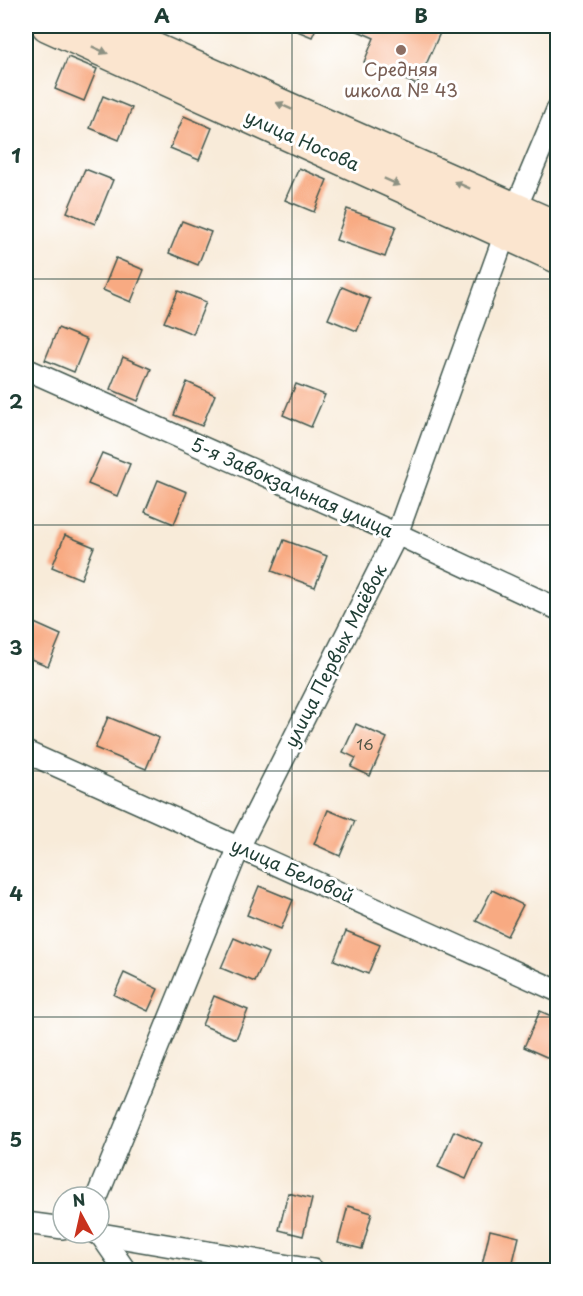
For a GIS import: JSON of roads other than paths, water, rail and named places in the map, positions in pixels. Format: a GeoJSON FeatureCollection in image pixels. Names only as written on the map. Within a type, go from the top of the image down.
{"type":"FeatureCollection","features":[{"type":"Feature","properties":{"kind":"main road","name":"улица Носова"},"geometry":{"type":"LineString","coordinates":[[47,26],[511,221],[558,227]]}},
{"type":"Feature","properties":{"kind":"main road","name":"улица Носова"},"geometry":{"type":"LineString","coordinates":[[104,26],[511,221],[558,258]]}},
{"type":"Feature","properties":{"kind":"street","name":"улица Первых Маёвок"},"geometry":{"type":"LineString","coordinates":[[102,1185],[239,847],[397,534],[511,221],[558,108]]}},
{"type":"Feature","properties":{"kind":"street","name":"5-я Завокзальная улица"},"geometry":{"type":"LineString","coordinates":[[26,369],[397,534],[558,609]]}},
{"type":"Feature","properties":{"kind":"street","name":"улица Беловой"},"geometry":{"type":"LineString","coordinates":[[26,752],[558,991]]}},
{"type":"Feature","properties":{"kind":"street"},"geometry":{"type":"LineString","coordinates":[[26,1223],[51,1226]]}},
{"type":"Feature","properties":{"kind":"street"},"geometry":{"type":"LineString","coordinates":[[111,1235],[313,1270]]}},
{"type":"Feature","properties":{"kind":"street"},"geometry":{"type":"LineString","coordinates":[[106,1245],[125,1270]]}},
{"type":"Feature","properties":{"kind":"place","name":"Средняя школа № 43"},"geometry":{"type":"Point","coordinates":[401,50]}}]}
